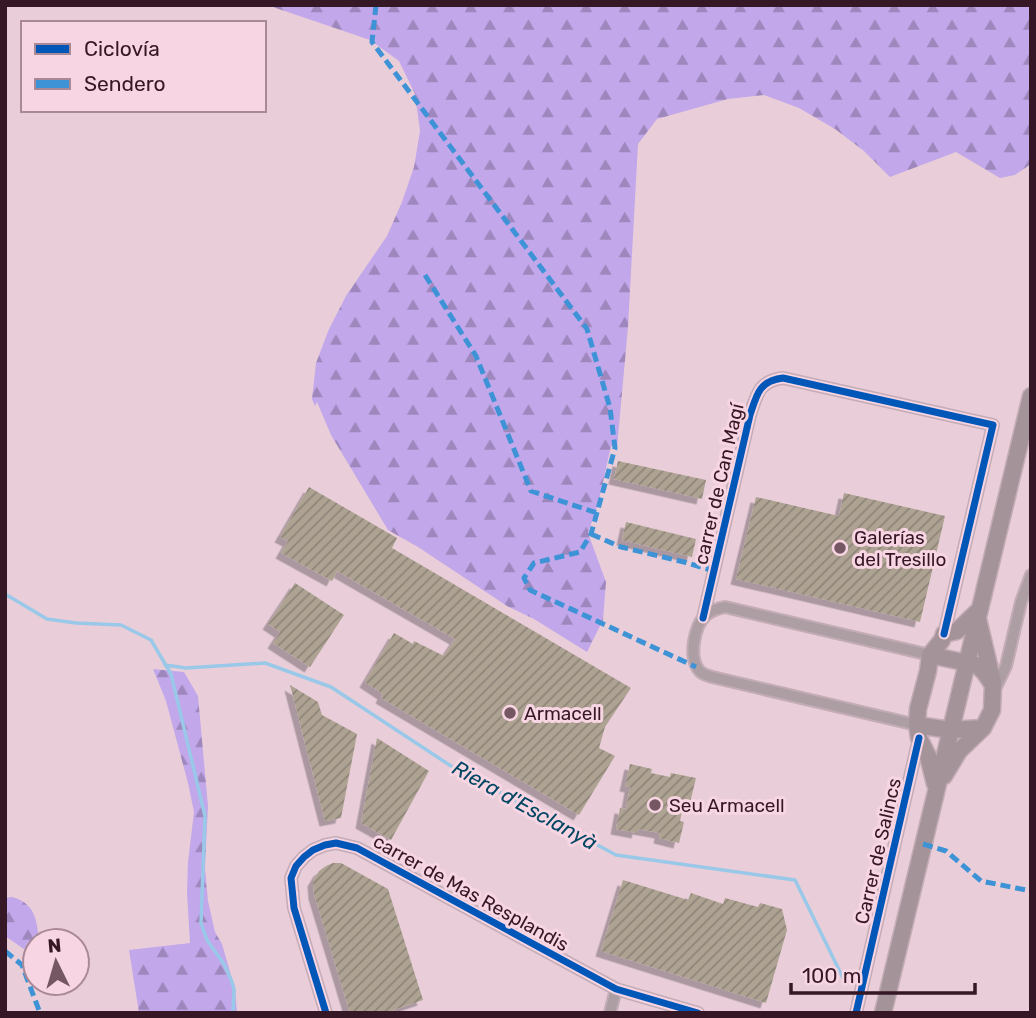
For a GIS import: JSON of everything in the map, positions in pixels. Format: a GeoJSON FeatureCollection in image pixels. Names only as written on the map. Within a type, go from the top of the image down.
{"type":"FeatureCollection","features":[{"type":"Feature","properties":{"kind":"main road"},"geometry":{"type":"LineString","coordinates":[[883,1013],[1031,396]]}},
{"type":"Feature","properties":{"kind":"main road"},"geometry":{"type":"LineString","coordinates":[[936,790],[928,756],[918,731],[918,709],[930,655],[944,634],[957,631],[978,613]]}},
{"type":"Feature","properties":{"kind":"main road"},"geometry":{"type":"LineString","coordinates":[[936,790],[959,751],[983,728],[992,710],[993,689],[978,613]]}},
{"type":"Feature","properties":{"kind":"main road"},"geometry":{"type":"LineString","coordinates":[[930,655],[976,665],[984,672],[993,689]]}},
{"type":"Feature","properties":{"kind":"main road"},"geometry":{"type":"LineString","coordinates":[[918,731],[983,728]]}},
{"type":"Feature","properties":{"kind":"street","name":"carrer de Can Magí"},"geometry":{"type":"LineString","coordinates":[[918,731],[712,677],[701,673],[696,667],[694,654],[697,631],[713,580],[750,415],[763,385],[772,379],[783,379],[993,425],[944,634]]}},
{"type":"Feature","properties":{"kind":"street"},"geometry":{"type":"LineString","coordinates":[[993,689],[1006,666],[1021,602],[1031,575]]}},
{"type":"Feature","properties":{"kind":"street","name":"carrer de Can Magí"},"geometry":{"type":"LineString","coordinates":[[713,580],[715,595],[730,609]]}},
{"type":"Feature","properties":{"kind":"street"},"geometry":{"type":"LineString","coordinates":[[703,618],[712,610],[725,607],[930,655]]}},
{"type":"Feature","properties":{"kind":"street","name":"Carrer de Salincs"},"geometry":{"type":"LineString","coordinates":[[856,1013],[918,731]]}},
{"type":"Feature","properties":{"kind":"street","name":"carrer de Mas Resplandis"},"geometry":{"type":"LineString","coordinates":[[326,1013],[294,908],[291,878],[304,857],[326,845],[336,844],[357,848],[616,989],[698,1013]]}},
{"type":"Feature","properties":{"kind":"street"},"geometry":{"type":"LineString","coordinates":[[610,1013],[616,989]]}},
{"type":"Feature","properties":{"kind":"green space"},"geometry":{"type":"Polygon","coordinates":[[[267,5],[1031,5],[1031,164],[1015,175],[1000,178],[956,152],[890,177],[864,151],[835,129],[799,108],[764,95],[728,99],[657,119],[638,144],[628,327],[617,448],[611,446],[598,504],[588,533],[606,582],[603,620],[587,652],[534,619],[507,606],[388,530],[331,435],[317,402],[315,406],[312,399],[316,363],[346,296],[387,236],[414,167],[420,131],[415,94],[399,61],[370,40],[267,5]]]}},
{"type":"Feature","properties":{"kind":"green space"},"geometry":{"type":"Polygon","coordinates":[[[153,669],[184,672],[198,696],[208,806],[205,868],[208,901],[215,932],[222,944],[235,989],[237,1013],[139,1013],[129,950],[190,943],[187,892],[194,812],[166,701],[153,669]]]}},
{"type":"Feature","properties":{"kind":"green space"},"geometry":{"type":"Polygon","coordinates":[[[12,897],[26,903],[36,919],[37,927],[21,927],[21,947],[5,936],[5,898],[12,897]]]}},
{"type":"Feature","properties":{"kind":"building"},"geometry":{"type":"Polygon","coordinates":[[[618,461],[706,480],[702,499],[614,479],[618,461]]]}},
{"type":"Feature","properties":{"kind":"building","name":"Armacell"},"geometry":{"type":"Polygon","coordinates":[[[309,487],[397,538],[392,548],[631,688],[605,727],[599,748],[615,756],[579,815],[381,698],[383,694],[365,682],[394,633],[444,656],[455,639],[337,571],[332,581],[281,553],[288,541],[280,537],[309,487]]]}},
{"type":"Feature","properties":{"kind":"building","name":"Galerías del Tresillo"},"geometry":{"type":"Polygon","coordinates":[[[844,493],[945,516],[920,622],[736,579],[756,497],[839,516],[844,493]]]}},
{"type":"Feature","properties":{"kind":"building"},"geometry":{"type":"Polygon","coordinates":[[[626,522],[696,539],[692,557],[622,540],[626,522]]]}},
{"type":"Feature","properties":{"kind":"building"},"geometry":{"type":"Polygon","coordinates":[[[295,583],[344,615],[310,667],[273,643],[280,632],[268,624],[295,583]]]}},
{"type":"Feature","properties":{"kind":"building"},"geometry":{"type":"Polygon","coordinates":[[[290,685],[318,702],[322,715],[357,734],[341,818],[325,821],[290,685]]]}},
{"type":"Feature","properties":{"kind":"building"},"geometry":{"type":"Polygon","coordinates":[[[377,738],[429,771],[391,840],[361,823],[377,738]]]}},
{"type":"Feature","properties":{"kind":"building","name":"Seu Armacell"},"geometry":{"type":"Polygon","coordinates":[[[630,764],[652,769],[651,773],[670,777],[671,773],[696,778],[690,803],[684,802],[680,821],[684,822],[679,843],[659,838],[660,833],[616,829],[620,808],[626,809],[630,787],[625,786],[630,764]]]}},
{"type":"Feature","properties":{"kind":"building"},"geometry":{"type":"Polygon","coordinates":[[[333,863],[341,863],[388,889],[423,1000],[385,1013],[350,1013],[314,894],[313,881],[319,871],[333,863]]]}},
{"type":"Feature","properties":{"kind":"building"},"geometry":{"type":"Polygon","coordinates":[[[623,880],[688,900],[691,893],[723,904],[725,898],[758,907],[760,903],[782,909],[787,930],[766,1003],[601,951],[623,880]]]}},
{"type":"Feature","properties":{"kind":"waterway"},"geometry":{"type":"LineString","coordinates":[[5,594],[47,619],[121,625],[151,640],[171,674],[205,816],[201,923],[207,940],[224,964],[232,982],[233,1013]]}},
{"type":"Feature","properties":{"kind":"waterway","name":"Riera d'Esclanyà"},"geometry":{"type":"LineString","coordinates":[[165,665],[186,668],[265,663],[331,687],[451,766],[616,855],[795,880],[845,982]]}},
{"type":"Feature","properties":{"kind":"marked path"},"geometry":{"type":"LineString","coordinates":[[376,5],[372,42],[587,329],[610,408],[615,448],[591,534],[580,552],[534,563],[524,578],[530,590],[696,667]]}},
{"type":"Feature","properties":{"kind":"marked path"},"geometry":{"type":"LineString","coordinates":[[425,275],[476,356],[531,491],[597,513]]}},
{"type":"Feature","properties":{"kind":"marked path"},"geometry":{"type":"LineString","coordinates":[[591,534],[621,547],[714,571]]}},
{"type":"Feature","properties":{"kind":"marked path"},"geometry":{"type":"LineString","coordinates":[[923,844],[946,851],[981,881],[1031,891]]}},
{"type":"Feature","properties":{"kind":"marked path"},"geometry":{"type":"LineString","coordinates":[[5,951],[22,965],[40,1013]]}},
{"type":"Feature","properties":{"kind":"cycle path"},"geometry":{"type":"LineString","coordinates":[[703,618],[752,408],[764,385],[783,378],[993,425],[944,634]]}},
{"type":"Feature","properties":{"kind":"cycle path"},"geometry":{"type":"LineString","coordinates":[[856,1013],[919,738]]}},
{"type":"Feature","properties":{"kind":"cycle path"},"geometry":{"type":"LineString","coordinates":[[326,1013],[294,908],[291,878],[304,857],[313,850],[336,843],[357,848],[616,989],[698,1013]]}},
{"type":"Feature","properties":{"kind":"place","name":"Galerías del Tresillo"},"geometry":{"type":"Point","coordinates":[840,548]}},
{"type":"Feature","properties":{"kind":"place","name":"Armacell"},"geometry":{"type":"Point","coordinates":[510,713]}},
{"type":"Feature","properties":{"kind":"place","name":"Seu Armacell"},"geometry":{"type":"Point","coordinates":[655,805]}}]}
